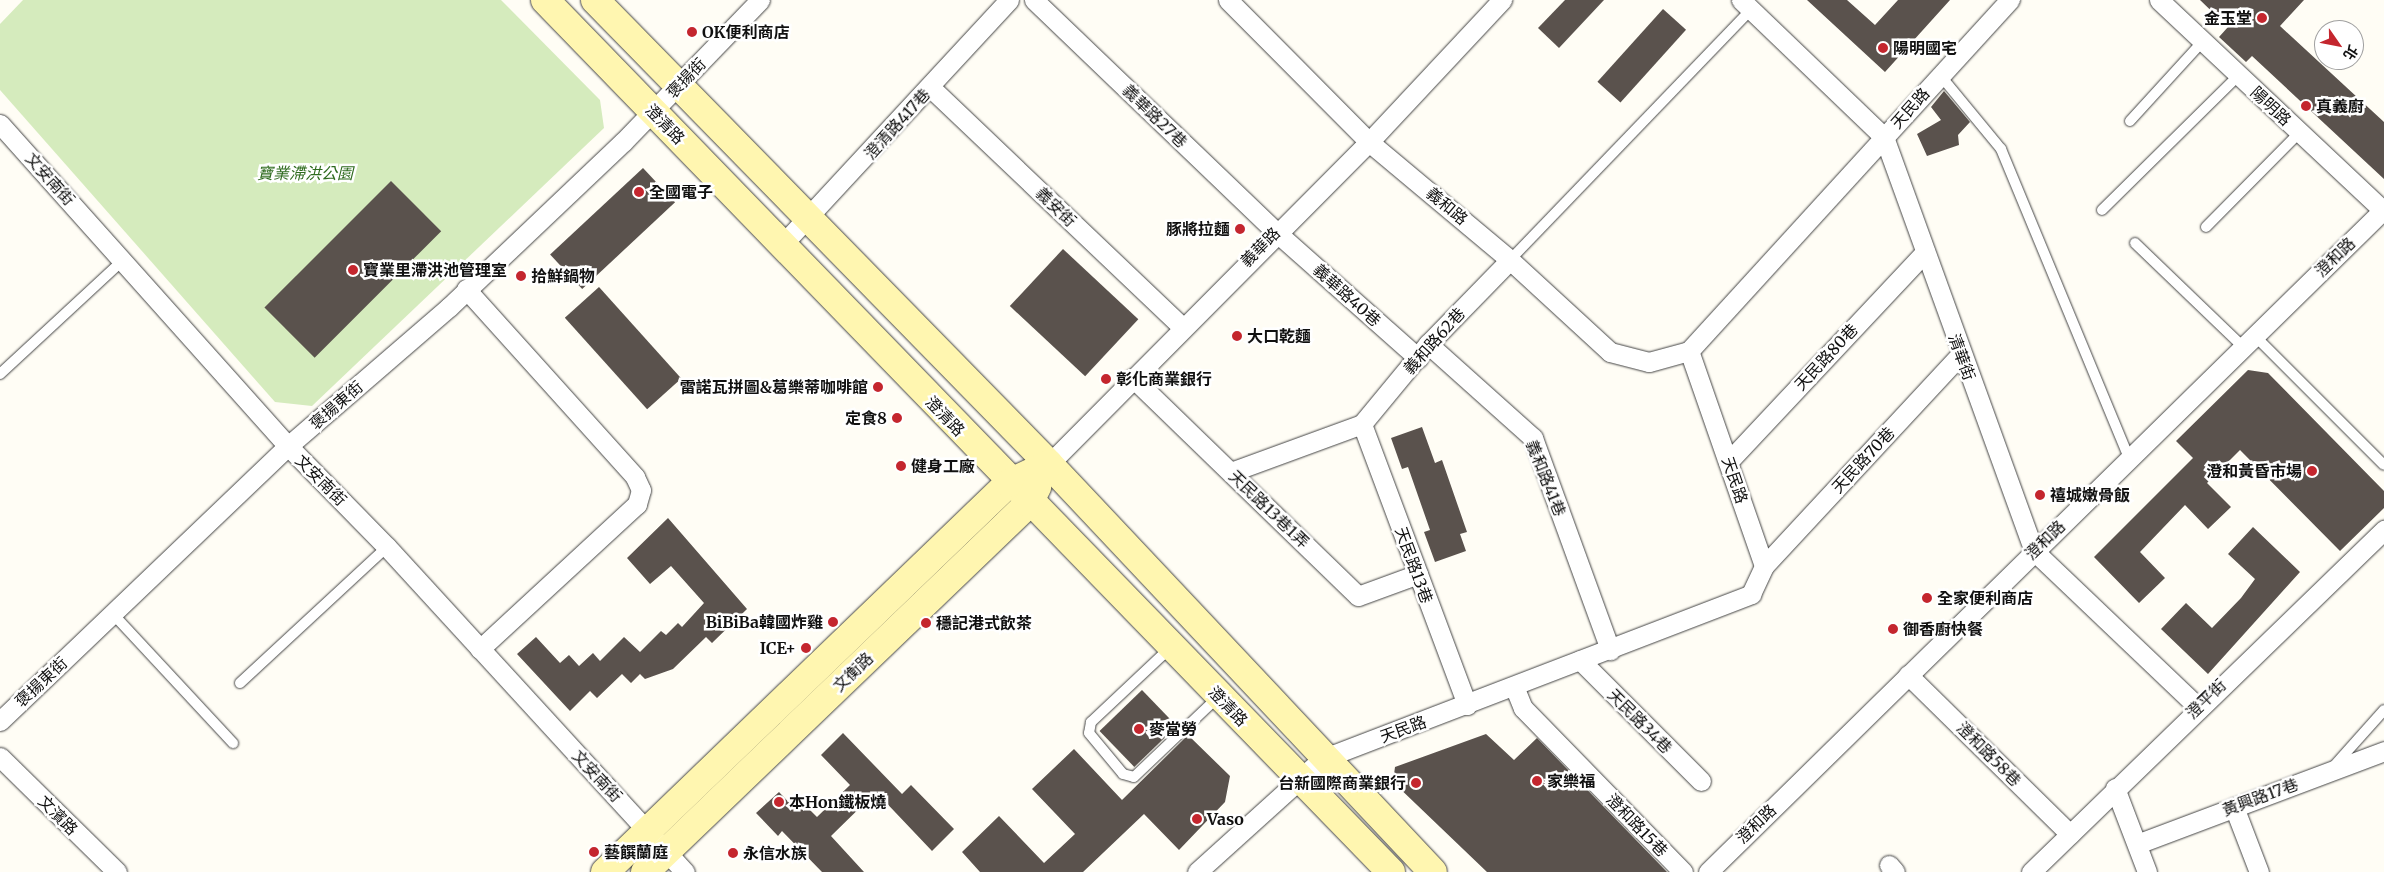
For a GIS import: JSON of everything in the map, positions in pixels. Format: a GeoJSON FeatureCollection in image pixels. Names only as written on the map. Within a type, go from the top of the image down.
{"type":"FeatureCollection","features":[{"type":"Feature","properties":{"kind":"main road","name":"澄清路"},"geometry":{"type":"LineString","coordinates":[[545,0],[1009,483],[1391,872]]}},
{"type":"Feature","properties":{"kind":"main road","name":"澄清路"},"geometry":{"type":"LineString","coordinates":[[595,0],[809,221],[1049,464],[1322,759],[1433,872]]}},
{"type":"Feature","properties":{"kind":"main road","name":"義華路"},"geometry":{"type":"LineString","coordinates":[[1009,483],[1049,464]]}},
{"type":"Feature","properties":{"kind":"main road","name":"文衡路"},"geometry":{"type":"LineString","coordinates":[[646,872],[1029,502],[1049,464]]}},
{"type":"Feature","properties":{"kind":"main road","name":"文衡路"},"geometry":{"type":"LineString","coordinates":[[605,872],[1009,483]]}},
{"type":"Feature","properties":{"kind":"street","name":"褒揚街"},"geometry":{"type":"LineString","coordinates":[[652,112],[760,0]]}},
{"type":"Feature","properties":{"kind":"street","name":"澄清路417巷"},"geometry":{"type":"LineString","coordinates":[[782,245],[809,221],[1009,0]]}},
{"type":"Feature","properties":{"kind":"street","name":"義華路27巷"},"geometry":{"type":"LineString","coordinates":[[1034,0],[1276,232]]}},
{"type":"Feature","properties":{"kind":"street","name":"義和路"},"geometry":{"type":"LineString","coordinates":[[1228,0],[1370,142],[1510,260],[1610,352],[1650,362],[1690,351]]}},
{"type":"Feature","properties":{"kind":"street","name":"義華路"},"geometry":{"type":"LineString","coordinates":[[1049,464],[1276,232],[1370,142],[1502,0]]}},
{"type":"Feature","properties":{"kind":"street","name":"天民路"},"geometry":{"type":"LineString","coordinates":[[1197,872],[1297,777],[1322,759],[1610,650],[1751,594],[1764,566],[1690,351],[2010,0]]}},
{"type":"Feature","properties":{"kind":"street","name":"陽明路"},"geometry":{"type":"LineString","coordinates":[[2159,0],[2384,210]]}},
{"type":"Feature","properties":{"kind":"street","name":"清華街"},"geometry":{"type":"LineString","coordinates":[[1750,3],[1884,137],[1924,252],[2034,551],[2198,706]]}},
{"type":"Feature","properties":{"kind":"street","name":"義安街"},"geometry":{"type":"LineString","coordinates":[[930,87],[1182,327]]}},
{"type":"Feature","properties":{"kind":"street","name":"褒揚東街"},"geometry":{"type":"LineString","coordinates":[[0,721],[114,615],[288,446],[466,289],[652,112]]}},
{"type":"Feature","properties":{"kind":"street","name":"文安南街"},"geometry":{"type":"LineString","coordinates":[[0,124],[124,260],[288,446],[387,546],[685,872]]}},
{"type":"Feature","properties":{"kind":"street","name":"澄和路"},"geometry":{"type":"LineString","coordinates":[[1708,872],[2384,210]]}},
{"type":"Feature","properties":{"kind":"street","name":"義華路40巷"},"geometry":{"type":"LineString","coordinates":[[1276,232],[1423,351]]}},
{"type":"Feature","properties":{"kind":"street","name":"天民路80巷"},"geometry":{"type":"LineString","coordinates":[[1728,462],[1924,252]]}},
{"type":"Feature","properties":{"kind":"street","name":"義和路62巷"},"geometry":{"type":"LineString","coordinates":[[1362,424],[1423,351],[1510,260]]}},
{"type":"Feature","properties":{"kind":"street"},"geometry":{"type":"LineString","coordinates":[[466,289],[635,477],[641,490],[637,504],[480,648]]}},
{"type":"Feature","properties":{"kind":"street","name":"義和路41巷"},"geometry":{"type":"LineString","coordinates":[[1423,351],[1533,438],[1610,650]]}},
{"type":"Feature","properties":{"kind":"street","name":"天民路70巷"},"geometry":{"type":"LineString","coordinates":[[1764,566],[1961,354]]}},
{"type":"Feature","properties":{"kind":"street","name":"天民路13巷1弄"},"geometry":{"type":"LineString","coordinates":[[1133,378],[1358,596],[1418,574]]}},
{"type":"Feature","properties":{"kind":"street"},"geometry":{"type":"LineString","coordinates":[[1231,472],[1362,424]]}},
{"type":"Feature","properties":{"kind":"street","name":"天民路13巷"},"geometry":{"type":"LineString","coordinates":[[1362,424],[1467,705]]}},
{"type":"Feature","properties":{"kind":"street","name":"澄平街"},"geometry":{"type":"LineString","coordinates":[[2031,872],[2198,706],[2384,530]]}},
{"type":"Feature","properties":{"kind":"street","name":"天民路34巷"},"geometry":{"type":"LineString","coordinates":[[1580,660],[1701,781]]}},
{"type":"Feature","properties":{"kind":"street","name":"澄和路58巷"},"geometry":{"type":"LineString","coordinates":[[1908,675],[2070,834]]}},
{"type":"Feature","properties":{"kind":"street","name":"澄和路15巷"},"geometry":{"type":"LineString","coordinates":[[1514,686],[1523,708],[1683,872]]}},
{"type":"Feature","properties":{"kind":"street","name":"黃興路17巷"},"geometry":{"type":"LineString","coordinates":[[2136,844],[2384,751]]}},
{"type":"Feature","properties":{"kind":"street","name":"文濱路"},"geometry":{"type":"LineString","coordinates":[[0,757],[116,872]]}},
{"type":"Feature","properties":{"kind":"street"},"geometry":{"type":"LineString","coordinates":[[2115,788],[2147,872]]}},
{"type":"Feature","properties":{"kind":"street"},"geometry":{"type":"LineString","coordinates":[[2234,807],[2259,872]]}},
{"type":"Feature","properties":{"kind":"lane"},"geometry":{"type":"LineString","coordinates":[[1510,260],[1750,3]]}},
{"type":"Feature","properties":{"kind":"lane"},"geometry":{"type":"LineString","coordinates":[[2130,121],[2203,41]]}},
{"type":"Feature","properties":{"kind":"lane"},"geometry":{"type":"LineString","coordinates":[[1940,75],[2001,149],[2129,458]]}},
{"type":"Feature","properties":{"kind":"lane"},"geometry":{"type":"LineString","coordinates":[[2102,210],[2239,75]]}},
{"type":"Feature","properties":{"kind":"lane"},"geometry":{"type":"LineString","coordinates":[[2206,227],[2300,132]]}},
{"type":"Feature","properties":{"kind":"lane"},"geometry":{"type":"LineString","coordinates":[[2135,243],[2249,342],[2384,466]]}},
{"type":"Feature","properties":{"kind":"lane"},"geometry":{"type":"LineString","coordinates":[[0,374],[124,260]]}},
{"type":"Feature","properties":{"kind":"lane"},"geometry":{"type":"LineString","coordinates":[[240,683],[387,546]]}},
{"type":"Feature","properties":{"kind":"lane"},"geometry":{"type":"LineString","coordinates":[[114,615],[233,743]]}},
{"type":"Feature","properties":{"kind":"lane"},"geometry":{"type":"LineString","coordinates":[[1171,647],[1091,722],[1089,733],[1123,774],[1134,777],[1218,696]]}},
{"type":"Feature","properties":{"kind":"lane"},"geometry":{"type":"LineString","coordinates":[[2328,772],[2384,710]]}},
{"type":"Feature","properties":{"kind":"green space","name":"寶業滯洪公園"},"geometry":{"type":"Polygon","coordinates":[[[23,0],[501,0],[600,100],[604,128],[312,406],[275,402],[0,90],[0,24],[23,0]]]}},
{"type":"Feature","properties":{"kind":"building"},"geometry":{"type":"Polygon","coordinates":[[[1565,0],[1604,0],[1559,48],[1538,28],[1565,0]]]}},
{"type":"Feature","properties":{"kind":"building","name":"陽明國宅"},"geometry":{"type":"Polygon","coordinates":[[[1807,0],[1847,0],[1875,25],[1898,0],[1950,0],[1885,72],[1807,0]]]}},
{"type":"Feature","properties":{"kind":"building"},"geometry":{"type":"Polygon","coordinates":[[[2200,0],[2304,0],[2280,26],[2314,57],[2314,70],[2328,70],[2384,122],[2384,179],[2252,56],[2246,62],[2219,37],[2228,27],[2200,0]]]}},
{"type":"Feature","properties":{"kind":"building"},"geometry":{"type":"Polygon","coordinates":[[[1663,9],[1686,30],[1620,103],[1597,82],[1663,9]]]}},
{"type":"Feature","properties":{"kind":"building"},"geometry":{"type":"Polygon","coordinates":[[[1944,91],[1970,122],[1958,135],[1959,145],[1927,156],[1917,134],[1941,120],[1931,107],[1944,91]]]}},
{"type":"Feature","properties":{"kind":"building"},"geometry":{"type":"Polygon","coordinates":[[[643,168],[675,202],[582,289],[550,255],[643,168]]]}},
{"type":"Feature","properties":{"kind":"building","name":"寶業里滯洪池管理室"},"geometry":{"type":"Polygon","coordinates":[[[391,181],[441,231],[315,358],[264,308],[391,181]]]}},
{"type":"Feature","properties":{"kind":"building"},"geometry":{"type":"Polygon","coordinates":[[[1063,249],[1138,319],[1085,376],[1010,306],[1063,249]]]}},
{"type":"Feature","properties":{"kind":"building"},"geometry":{"type":"Polygon","coordinates":[[[599,287],[681,378],[647,409],[565,318],[599,287]]]}},
{"type":"Feature","properties":{"kind":"building","name":"澄和黃昏市場"},"geometry":{"type":"Polygon","coordinates":[[[2248,370],[2268,373],[2384,491],[2384,508],[2340,551],[2240,450],[2207,483],[2231,507],[2208,529],[2185,505],[2140,552],[2165,578],[2139,603],[2094,557],[2193,458],[2176,441],[2248,370]]]}},
{"type":"Feature","properties":{"kind":"building"},"geometry":{"type":"Polygon","coordinates":[[[1422,427],[1435,463],[1442,460],[1467,532],[1460,534],[1466,551],[1435,562],[1424,532],[1430,530],[1408,467],[1402,469],[1391,438],[1422,427]]]}},
{"type":"Feature","properties":{"kind":"building"},"geometry":{"type":"Polygon","coordinates":[[[668,518],[747,609],[712,643],[706,637],[673,669],[645,679],[640,674],[631,683],[622,674],[597,698],[590,691],[570,711],[517,654],[536,637],[560,663],[569,655],[579,666],[593,653],[600,661],[624,637],[640,652],[661,631],[666,635],[678,623],[682,627],[704,603],[671,566],[650,584],[627,558],[668,518]]]}},
{"type":"Feature","properties":{"kind":"building"},"geometry":{"type":"Polygon","coordinates":[[[2253,527],[2300,572],[2208,674],[2161,629],[2186,603],[2212,628],[2241,598],[2255,579],[2228,554],[2253,527]]]}},
{"type":"Feature","properties":{"kind":"building","name":"麥當勞"},"geometry":{"type":"Polygon","coordinates":[[[1142,690],[1177,726],[1134,767],[1100,731],[1142,690]]]}},
{"type":"Feature","properties":{"kind":"building"},"geometry":{"type":"Polygon","coordinates":[[[843,733],[902,794],[911,785],[954,829],[932,851],[876,792],[831,836],[864,872],[822,872],[782,831],[778,836],[756,813],[779,792],[797,811],[804,804],[817,817],[850,785],[821,755],[843,733]]]}},
{"type":"Feature","properties":{"kind":"building","name":"家樂福"},"geometry":{"type":"Polygon","coordinates":[[[1486,734],[1514,760],[1537,738],[1667,872],[1487,872],[1393,782],[1395,767],[1486,734]]]}},
{"type":"Feature","properties":{"kind":"building"},"geometry":{"type":"Polygon","coordinates":[[[1188,735],[1230,776],[1225,802],[1179,850],[1144,814],[1083,872],[980,872],[962,852],[999,816],[1044,863],[1075,834],[1032,789],[1074,749],[1122,800],[1188,735]]]}},
{"type":"Feature","properties":{"kind":"place","name":"金玉堂"},"geometry":{"type":"Point","coordinates":[2262,18]}},
{"type":"Feature","properties":{"kind":"place","name":"OK便利商店"},"geometry":{"type":"Point","coordinates":[692,32]}},
{"type":"Feature","properties":{"kind":"place","name":"陽明國宅"},"geometry":{"type":"Point","coordinates":[1883,48]}},
{"type":"Feature","properties":{"kind":"place","name":"真義廚"},"geometry":{"type":"Point","coordinates":[2306,106]}},
{"type":"Feature","properties":{"kind":"place","name":"全國電子"},"geometry":{"type":"Point","coordinates":[639,192]}},
{"type":"Feature","properties":{"kind":"place","name":"豚將拉麵"},"geometry":{"type":"Point","coordinates":[1240,229]}},
{"type":"Feature","properties":{"kind":"place","name":"寶業里滯洪池管理室"},"geometry":{"type":"Point","coordinates":[353,270]}},
{"type":"Feature","properties":{"kind":"place","name":"拾鮮鍋物"},"geometry":{"type":"Point","coordinates":[521,276]}},
{"type":"Feature","properties":{"kind":"place","name":"大口乾麵"},"geometry":{"type":"Point","coordinates":[1237,336]}},
{"type":"Feature","properties":{"kind":"place","name":"彰化商業銀行"},"geometry":{"type":"Point","coordinates":[1106,379]}},
{"type":"Feature","properties":{"kind":"place","name":"雷諾瓦拼圖&葛樂蒂咖啡館"},"geometry":{"type":"Point","coordinates":[878,387]}},
{"type":"Feature","properties":{"kind":"place","name":"定食8"},"geometry":{"type":"Point","coordinates":[897,418]}},
{"type":"Feature","properties":{"kind":"place","name":"健身工廠"},"geometry":{"type":"Point","coordinates":[901,466]}},
{"type":"Feature","properties":{"kind":"place","name":"澄和黃昏市場"},"geometry":{"type":"Point","coordinates":[2312,471]}},
{"type":"Feature","properties":{"kind":"place","name":"禧城嫩骨飯"},"geometry":{"type":"Point","coordinates":[2040,495]}},
{"type":"Feature","properties":{"kind":"place","name":"全家便利商店"},"geometry":{"type":"Point","coordinates":[1927,598]}},
{"type":"Feature","properties":{"kind":"place","name":"BiBiBa韓國炸雞"},"geometry":{"type":"Point","coordinates":[833,622]}},
{"type":"Feature","properties":{"kind":"place","name":"穩記港式飲茶"},"geometry":{"type":"Point","coordinates":[926,623]}},
{"type":"Feature","properties":{"kind":"place","name":"御香廚快餐"},"geometry":{"type":"Point","coordinates":[1893,629]}},
{"type":"Feature","properties":{"kind":"place","name":"ICE+"},"geometry":{"type":"Point","coordinates":[806,648]}},
{"type":"Feature","properties":{"kind":"place","name":"麥當勞"},"geometry":{"type":"Point","coordinates":[1139,729]}},
{"type":"Feature","properties":{"kind":"place","name":"家樂福"},"geometry":{"type":"Point","coordinates":[1537,781]}},
{"type":"Feature","properties":{"kind":"place","name":"台新國際商業銀行"},"geometry":{"type":"Point","coordinates":[1416,783]}},
{"type":"Feature","properties":{"kind":"place","name":"本Hon鐵板燒"},"geometry":{"type":"Point","coordinates":[779,802]}},
{"type":"Feature","properties":{"kind":"place","name":"Vaso"},"geometry":{"type":"Point","coordinates":[1197,819]}},
{"type":"Feature","properties":{"kind":"place","name":"藝饌蘭庭"},"geometry":{"type":"Point","coordinates":[594,852]}},
{"type":"Feature","properties":{"kind":"place","name":"永信水族"},"geometry":{"type":"Point","coordinates":[733,853]}}]}
